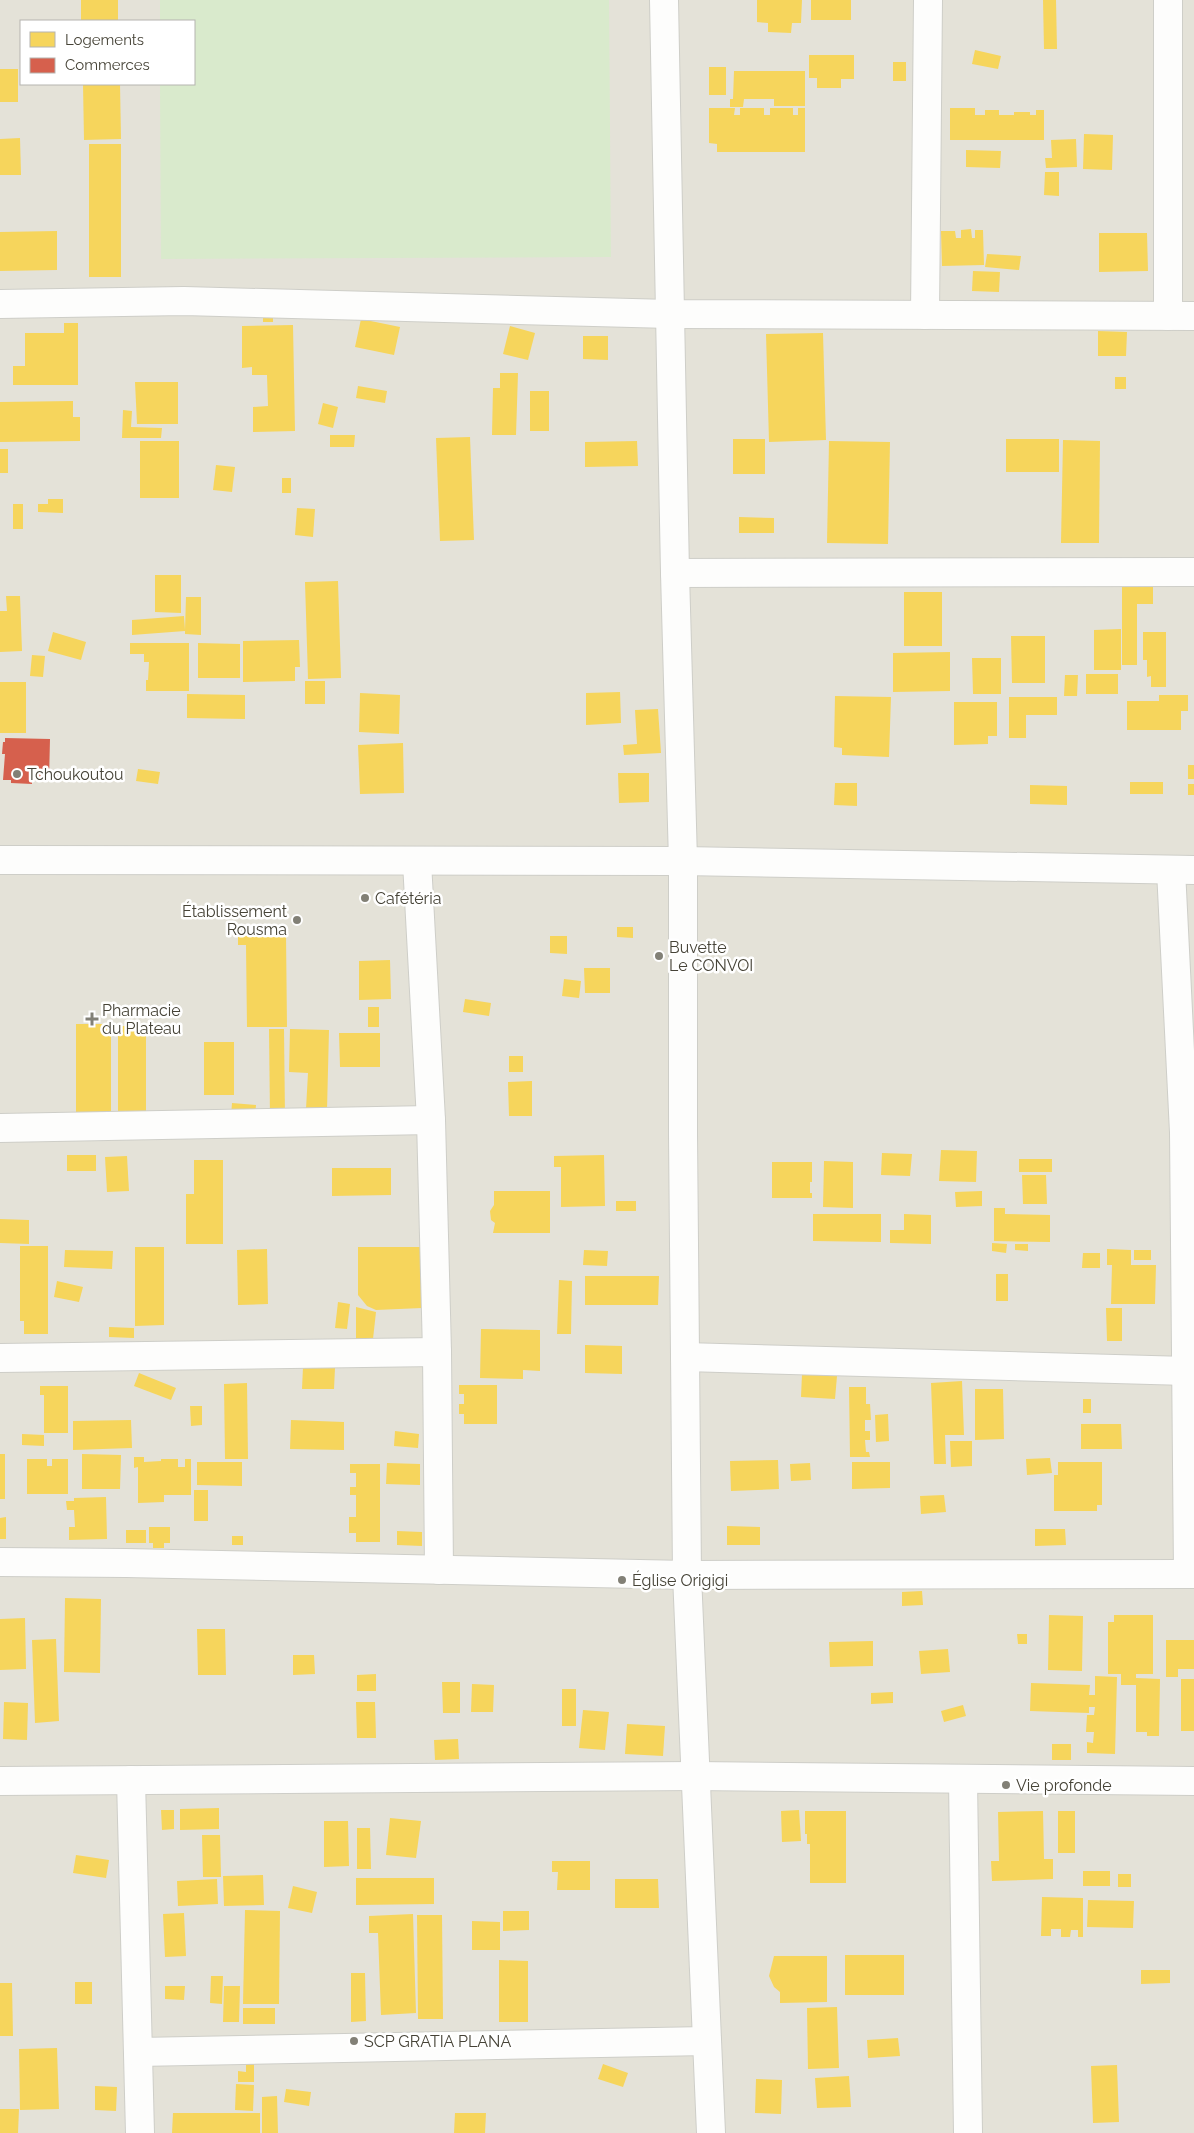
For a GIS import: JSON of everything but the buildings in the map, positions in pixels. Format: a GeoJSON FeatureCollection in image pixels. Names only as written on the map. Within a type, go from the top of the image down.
{"type":"FeatureCollection","features":[{"type":"Feature","properties":{"kind":"street"},"geometry":{"type":"LineString","coordinates":[[664,0],[675,573],[684,861],[687,1575],[711,2133]]}},
{"type":"Feature","properties":{"kind":"street"},"geometry":{"type":"LineString","coordinates":[[925,315],[928,0]]}},
{"type":"Feature","properties":{"kind":"street"},"geometry":{"type":"LineString","coordinates":[[0,304],[184,301],[670,314],[1181,316],[1168,0]]}},
{"type":"Feature","properties":{"kind":"street"},"geometry":{"type":"LineString","coordinates":[[675,573],[1194,572]]}},
{"type":"Feature","properties":{"kind":"street"},"geometry":{"type":"LineString","coordinates":[[0,860],[684,861],[1182,870],[1186,1371],[1191,1574],[687,1575],[0,1562]]}},
{"type":"Feature","properties":{"kind":"street"},"geometry":{"type":"LineString","coordinates":[[417,862],[431,1120],[437,1352],[439,1570]]}},
{"type":"Feature","properties":{"kind":"street"},"geometry":{"type":"LineString","coordinates":[[0,1128],[431,1120]]}},
{"type":"Feature","properties":{"kind":"street"},"geometry":{"type":"LineString","coordinates":[[0,1358],[437,1352]]}},
{"type":"Feature","properties":{"kind":"street"},"geometry":{"type":"LineString","coordinates":[[685,1357],[1186,1371]]}},
{"type":"Feature","properties":{"kind":"street"},"geometry":{"type":"LineString","coordinates":[[0,1781],[696,1776],[1194,1781]]}},
{"type":"Feature","properties":{"kind":"street"},"geometry":{"type":"LineString","coordinates":[[963,1779],[968,2133]]}},
{"type":"Feature","properties":{"kind":"street"},"geometry":{"type":"LineString","coordinates":[[131,1780],[140,2133]]}},
{"type":"Feature","properties":{"kind":"street"},"geometry":{"type":"LineString","coordinates":[[138,2052],[707,2041]]}},
{"type":"Feature","properties":{"kind":"shaded area"},"geometry":{"type":"Polygon","coordinates":[[[0,0],[1194,0],[1194,2133],[0,2133],[0,0]]]}},
{"type":"Feature","properties":{"kind":"green space"},"geometry":{"type":"Polygon","coordinates":[[[160,0],[609,0],[611,257],[161,259],[160,85],[195,85],[195,20],[160,20],[160,0]]]}},
{"type":"Feature","properties":{"kind":"place","name":"Tchoukoutou"},"geometry":{"type":"Point","coordinates":[17,774]}},
{"type":"Feature","properties":{"kind":"place","name":"Cafétéria"},"geometry":{"type":"Point","coordinates":[365,898]}},
{"type":"Feature","properties":{"kind":"place","name":"Établissement Rousma"},"geometry":{"type":"Point","coordinates":[297,920]}},
{"type":"Feature","properties":{"kind":"place","name":"Buvette Le CONVOI"},"geometry":{"type":"Point","coordinates":[659,956]}},
{"type":"Feature","properties":{"kind":"place","name":"Pharmacie du Plateau"},"geometry":{"type":"Point","coordinates":[92,1019]}},
{"type":"Feature","properties":{"kind":"place","name":"Église Origigi"},"geometry":{"type":"Point","coordinates":[622,1580]}},
{"type":"Feature","properties":{"kind":"place","name":"Vie profonde"},"geometry":{"type":"Point","coordinates":[1006,1785]}},
{"type":"Feature","properties":{"kind":"place","name":"SCP GRATIA PLANA"},"geometry":{"type":"Point","coordinates":[354,2041]}}]}
